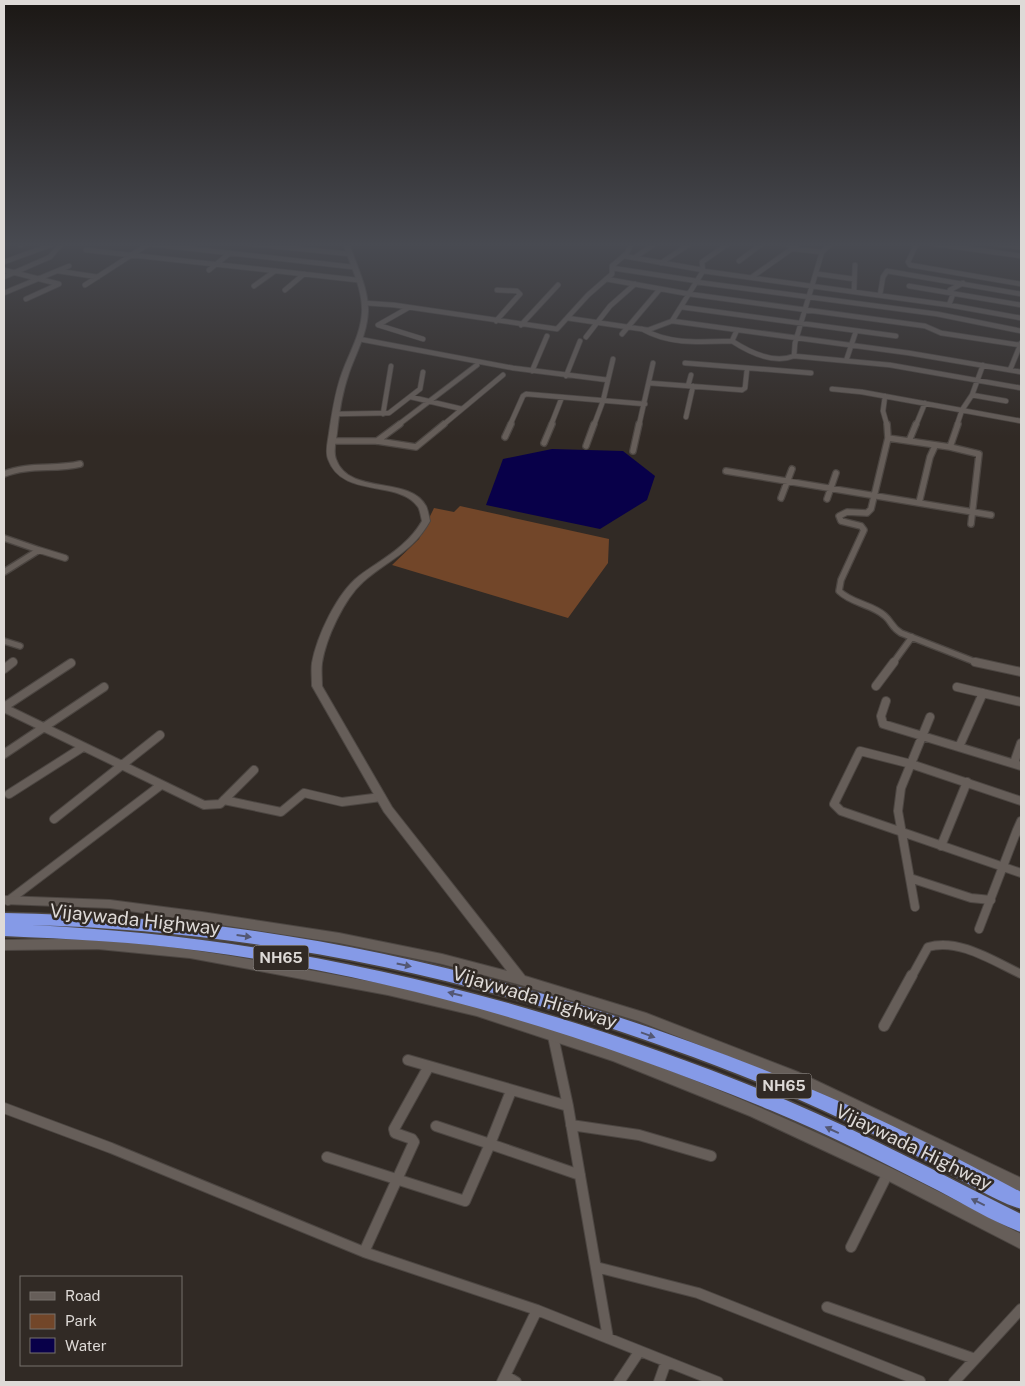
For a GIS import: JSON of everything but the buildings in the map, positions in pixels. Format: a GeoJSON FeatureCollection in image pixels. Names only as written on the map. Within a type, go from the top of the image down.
{"type":"FeatureCollection","features":[{"type":"Feature","properties":{"kind":"highway","name":"Vijaywada Highway"},"geometry":{"type":"LineString","coordinates":[[4,919],[83,920],[241,935],[334,950],[420,968],[535,998],[635,1031],[787,1087],[915,1147],[1021,1201]]}},
{"type":"Feature","properties":{"kind":"highway","name":"Vijaywada Highway"},"geometry":{"type":"LineString","coordinates":[[4,930],[78,931],[202,945],[350,970],[459,994],[626,1047],[779,1106],[893,1159],[1021,1223]]}},
{"type":"Feature","properties":{"kind":"street"},"geometry":{"type":"LineString","coordinates":[[364,308],[359,339],[345,376],[335,414],[331,458],[341,474],[360,484],[409,496],[419,503],[426,515],[423,527],[410,542],[359,581],[340,602],[317,663],[317,686],[388,810],[521,980]]}},
{"type":"Feature","properties":{"kind":"street"},"geometry":{"type":"LineString","coordinates":[[423,339],[378,327],[378,325],[408,308],[557,329],[577,308]]}},
{"type":"Feature","properties":{"kind":"street"},"geometry":{"type":"LineString","coordinates":[[496,321],[508,308]]}},
{"type":"Feature","properties":{"kind":"street"},"geometry":{"type":"LineString","coordinates":[[521,325],[537,308]]}},
{"type":"Feature","properties":{"kind":"street"},"geometry":{"type":"LineString","coordinates":[[586,337],[609,308]]}},
{"type":"Feature","properties":{"kind":"street"},"geometry":{"type":"LineString","coordinates":[[622,334],[644,308]]}},
{"type":"Feature","properties":{"kind":"street"},"geometry":{"type":"LineString","coordinates":[[672,321],[681,308]]}},
{"type":"Feature","properties":{"kind":"street"},"geometry":{"type":"LineString","coordinates":[[686,308],[896,336]]}},
{"type":"Feature","properties":{"kind":"street"},"geometry":{"type":"LineString","coordinates":[[789,308],[925,326],[941,333],[1021,344],[1010,370]]}},
{"type":"Feature","properties":{"kind":"street"},"geometry":{"type":"LineString","coordinates":[[887,308],[937,314],[1021,331]]}},
{"type":"Feature","properties":{"kind":"street"},"geometry":{"type":"LineString","coordinates":[[964,308],[1021,318]]}},
{"type":"Feature","properties":{"kind":"street"},"geometry":{"type":"LineString","coordinates":[[794,356],[796,338],[806,310]]}},
{"type":"Feature","properties":{"kind":"street"},"geometry":{"type":"LineString","coordinates":[[567,318],[642,329],[654,329],[672,321],[851,345],[1021,372]]}},
{"type":"Feature","properties":{"kind":"street"},"geometry":{"type":"LineString","coordinates":[[642,329],[658,337],[680,340],[732,341],[764,356],[790,359],[794,356],[922,370],[1021,388]]}},
{"type":"Feature","properties":{"kind":"street"},"geometry":{"type":"LineString","coordinates":[[732,341],[737,330]]}},
{"type":"Feature","properties":{"kind":"street"},"geometry":{"type":"LineString","coordinates":[[846,361],[856,331]]}},
{"type":"Feature","properties":{"kind":"street"},"geometry":{"type":"LineString","coordinates":[[532,371],[547,336]]}},
{"type":"Feature","properties":{"kind":"street"},"geometry":{"type":"LineString","coordinates":[[359,339],[532,371],[608,380]]}},
{"type":"Feature","properties":{"kind":"street"},"geometry":{"type":"LineString","coordinates":[[566,376],[580,341]]}},
{"type":"Feature","properties":{"kind":"street"},"geometry":{"type":"LineString","coordinates":[[586,446],[603,401],[613,359]]}},
{"type":"Feature","properties":{"kind":"street"},"geometry":{"type":"LineString","coordinates":[[633,451],[653,363]]}},
{"type":"Feature","properties":{"kind":"street"},"geometry":{"type":"LineString","coordinates":[[685,363],[810,373]]}},
{"type":"Feature","properties":{"kind":"street"},"geometry":{"type":"LineString","coordinates":[[950,447],[962,410],[972,395],[983,365]]}},
{"type":"Feature","properties":{"kind":"street"},"geometry":{"type":"LineString","coordinates":[[383,414],[391,366]]}},
{"type":"Feature","properties":{"kind":"street"},"geometry":{"type":"LineString","coordinates":[[377,441],[477,366]]}},
{"type":"Feature","properties":{"kind":"street"},"geometry":{"type":"LineString","coordinates":[[649,383],[744,389],[747,368]]}},
{"type":"Feature","properties":{"kind":"street"},"geometry":{"type":"LineString","coordinates":[[335,414],[383,414],[392,412],[420,389],[423,372]]}},
{"type":"Feature","properties":{"kind":"street"},"geometry":{"type":"LineString","coordinates":[[332,441],[377,441],[416,447],[503,375]]}},
{"type":"Feature","properties":{"kind":"street"},"geometry":{"type":"LineString","coordinates":[[686,417],[691,375]]}},
{"type":"Feature","properties":{"kind":"street"},"geometry":{"type":"LineString","coordinates":[[832,389],[885,396],[1021,421]]}},
{"type":"Feature","properties":{"kind":"street"},"geometry":{"type":"LineString","coordinates":[[505,437],[524,395],[645,404]]}},
{"type":"Feature","properties":{"kind":"street"},"geometry":{"type":"LineString","coordinates":[[972,395],[1006,401]]}},
{"type":"Feature","properties":{"kind":"street"},"geometry":{"type":"LineString","coordinates":[[885,396],[884,412],[888,438],[870,512],[847,512],[839,516],[841,521],[861,526],[864,530],[841,580],[840,591],[845,597],[886,616],[892,628],[912,637],[977,663],[1021,672]]}},
{"type":"Feature","properties":{"kind":"street"},"geometry":{"type":"LineString","coordinates":[[411,397],[462,409]]}},
{"type":"Feature","properties":{"kind":"street"},"geometry":{"type":"LineString","coordinates":[[544,443],[562,397]]}},
{"type":"Feature","properties":{"kind":"street"},"geometry":{"type":"LineString","coordinates":[[909,441],[925,403]]}},
{"type":"Feature","properties":{"kind":"street"},"geometry":{"type":"LineString","coordinates":[[888,438],[950,447],[979,454],[971,524]]}},
{"type":"Feature","properties":{"kind":"street"},"geometry":{"type":"LineString","coordinates":[[919,503],[930,457],[935,446]]}},
{"type":"Feature","properties":{"kind":"street"},"geometry":{"type":"LineString","coordinates":[[4,474],[13,470],[67,467],[80,464]]}},
{"type":"Feature","properties":{"kind":"street"},"geometry":{"type":"LineString","coordinates":[[782,498],[792,469]]}},
{"type":"Feature","properties":{"kind":"street"},"geometry":{"type":"LineString","coordinates":[[726,471],[991,515]]}},
{"type":"Feature","properties":{"kind":"street"},"geometry":{"type":"LineString","coordinates":[[826,499],[836,473]]}},
{"type":"Feature","properties":{"kind":"street"},"geometry":{"type":"LineString","coordinates":[[4,538],[65,558]]}},
{"type":"Feature","properties":{"kind":"street"},"geometry":{"type":"LineString","coordinates":[[4,572],[40,550]]}},
{"type":"Feature","properties":{"kind":"street"},"geometry":{"type":"LineString","coordinates":[[4,564],[13,567]]}},
{"type":"Feature","properties":{"kind":"street"},"geometry":{"type":"LineString","coordinates":[[876,686],[912,637]]}},
{"type":"Feature","properties":{"kind":"street"},"geometry":{"type":"LineString","coordinates":[[4,642],[20,646]]}},
{"type":"Feature","properties":{"kind":"street"},"geometry":{"type":"LineString","coordinates":[[4,669],[13,662]]}},
{"type":"Feature","properties":{"kind":"street"},"geometry":{"type":"LineString","coordinates":[[4,708],[70,663]]}},
{"type":"Feature","properties":{"kind":"street"},"geometry":{"type":"LineString","coordinates":[[4,754],[104,687]]}},
{"type":"Feature","properties":{"kind":"street"},"geometry":{"type":"LineString","coordinates":[[957,687],[1021,702]]}},
{"type":"Feature","properties":{"kind":"street"},"geometry":{"type":"LineString","coordinates":[[959,747],[982,693]]}},
{"type":"Feature","properties":{"kind":"street"},"geometry":{"type":"LineString","coordinates":[[886,701],[881,716],[883,724],[1017,764],[1021,743]]}},
{"type":"Feature","properties":{"kind":"street"},"geometry":{"type":"LineString","coordinates":[[4,708],[204,805],[216,805],[224,800],[254,770]]}},
{"type":"Feature","properties":{"kind":"street"},"geometry":{"type":"LineString","coordinates":[[916,908],[898,811],[901,788],[930,717]]}},
{"type":"Feature","properties":{"kind":"street"},"geometry":{"type":"LineString","coordinates":[[54,819],[160,735]]}},
{"type":"Feature","properties":{"kind":"street"},"geometry":{"type":"LineString","coordinates":[[9,794],[83,747]]}},
{"type":"Feature","properties":{"kind":"street"},"geometry":{"type":"LineString","coordinates":[[1021,800],[911,764],[860,751],[834,804],[840,810],[902,833],[1021,873]]}},
{"type":"Feature","properties":{"kind":"street"},"geometry":{"type":"LineString","coordinates":[[940,846],[967,782]]}},
{"type":"Feature","properties":{"kind":"street"},"geometry":{"type":"LineString","coordinates":[[6,900],[161,784]]}},
{"type":"Feature","properties":{"kind":"street"},"geometry":{"type":"LineString","coordinates":[[224,800],[281,812],[304,794],[314,794],[342,802],[381,797]]}},
{"type":"Feature","properties":{"kind":"street"},"geometry":{"type":"LineString","coordinates":[[979,929],[1019,831],[1021,821]]}},
{"type":"Feature","properties":{"kind":"street"},"geometry":{"type":"LineString","coordinates":[[910,878],[971,898],[990,900]]}},
{"type":"Feature","properties":{"kind":"street"},"geometry":{"type":"LineString","coordinates":[[6,900],[110,904],[212,918],[339,938],[442,959],[521,980],[642,1017],[793,1076],[1021,1185]]}},
{"type":"Feature","properties":{"kind":"street"},"geometry":{"type":"LineString","coordinates":[[884,1026],[928,947],[934,943],[952,944],[1021,974]]}},
{"type":"Feature","properties":{"kind":"street"},"geometry":{"type":"LineString","coordinates":[[4,945],[84,944],[155,949],[223,959],[356,984],[476,1011],[553,1036],[718,1096],[848,1153],[1021,1242]]}},
{"type":"Feature","properties":{"kind":"street"},"geometry":{"type":"LineString","coordinates":[[553,1036],[572,1125],[608,1338]]}},
{"type":"Feature","properties":{"kind":"street"},"geometry":{"type":"LineString","coordinates":[[408,1060],[568,1106]]}},
{"type":"Feature","properties":{"kind":"street"},"geometry":{"type":"LineString","coordinates":[[364,1252],[414,1142],[412,1139],[395,1133],[394,1130],[428,1066]]}},
{"type":"Feature","properties":{"kind":"street"},"geometry":{"type":"LineString","coordinates":[[327,1157],[465,1201],[511,1091]]}},
{"type":"Feature","properties":{"kind":"street"},"geometry":{"type":"LineString","coordinates":[[4,1108],[111,1148],[364,1252],[537,1310],[718,1382]]}},
{"type":"Feature","properties":{"kind":"street"},"geometry":{"type":"LineString","coordinates":[[572,1125],[639,1135],[711,1156]]}},
{"type":"Feature","properties":{"kind":"street"},"geometry":{"type":"LineString","coordinates":[[436,1126],[580,1175]]}},
{"type":"Feature","properties":{"kind":"street"},"geometry":{"type":"LineString","coordinates":[[851,1247],[888,1173]]}},
{"type":"Feature","properties":{"kind":"street"},"geometry":{"type":"LineString","coordinates":[[596,1267],[698,1293],[921,1382]]}},
{"type":"Feature","properties":{"kind":"street"},"geometry":{"type":"LineString","coordinates":[[827,1307],[975,1359]]}},
{"type":"Feature","properties":{"kind":"street"},"geometry":{"type":"LineString","coordinates":[[516,1382],[504,1379],[537,1310]]}},
{"type":"Feature","properties":{"kind":"street"},"geometry":{"type":"LineString","coordinates":[[954,1382],[1020,1312]]}},
{"type":"Feature","properties":{"kind":"street"},"geometry":{"type":"LineString","coordinates":[[619,1382],[639,1352]]}},
{"type":"Feature","properties":{"kind":"street"},"geometry":{"type":"LineString","coordinates":[[660,1382],[666,1362]]}},
{"type":"Feature","properties":{"kind":"green space"},"geometry":{"type":"Polygon","coordinates":[[[460,506],[609,539],[608,563],[568,618],[392,565],[419,539],[434,508],[454,512],[460,506]]]}},
{"type":"Feature","properties":{"kind":"water"},"geometry":{"type":"Polygon","coordinates":[[[552,449],[623,451],[655,476],[647,500],[600,529],[486,505],[503,459],[552,449]]]}}]}
